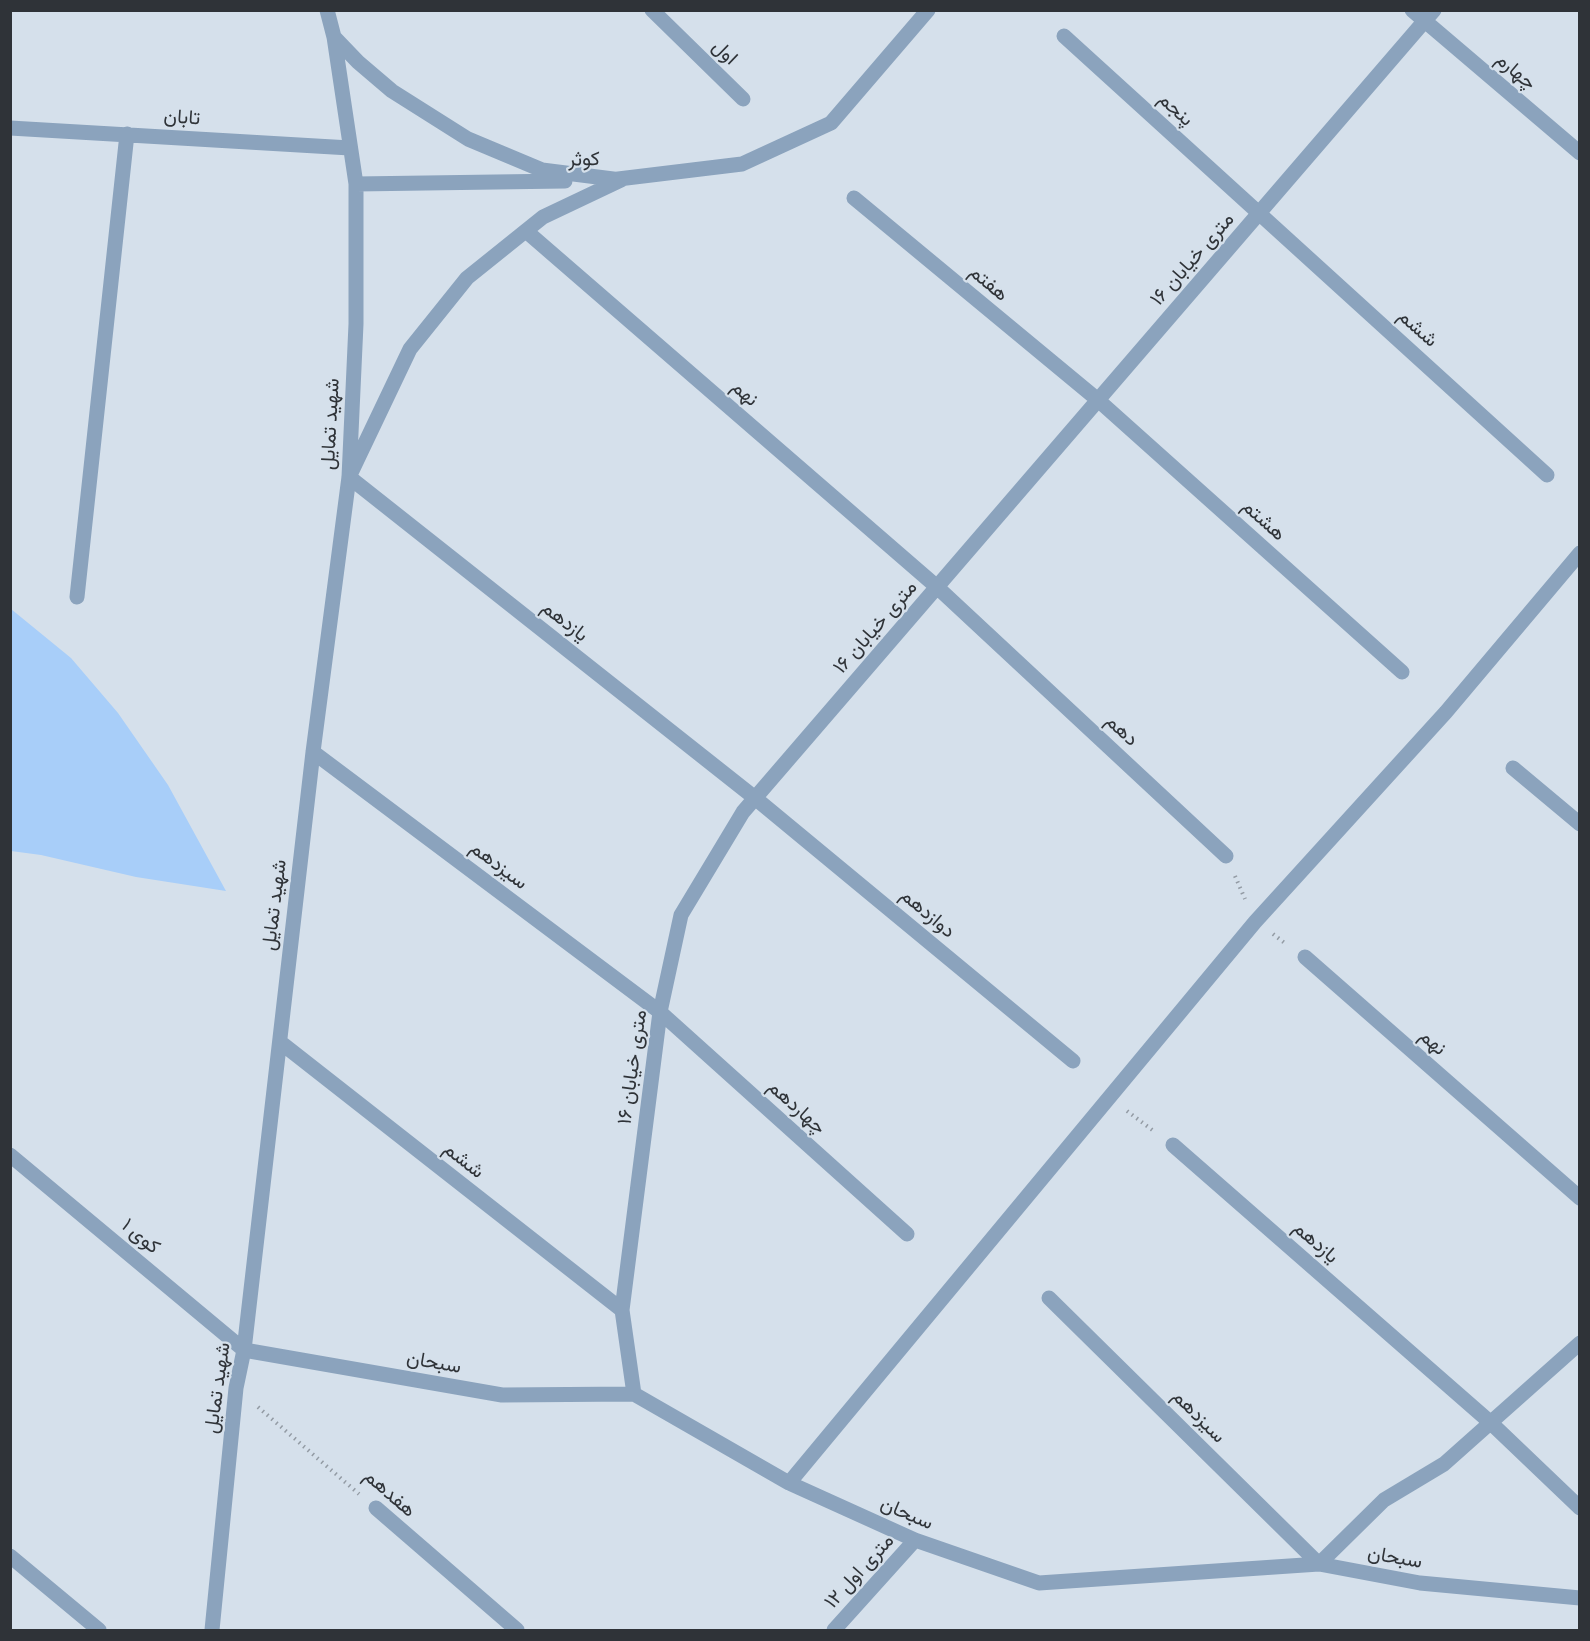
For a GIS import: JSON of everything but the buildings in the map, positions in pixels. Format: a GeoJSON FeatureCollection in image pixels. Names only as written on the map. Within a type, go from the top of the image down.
{"type":"FeatureCollection","features":[{"type":"Feature","properties":{"kind":"street"},"geometry":{"type":"LineString","coordinates":[[327,10],[334,37],[356,184]]}},
{"type":"Feature","properties":{"kind":"street","name":"اول"},"geometry":{"type":"LineString","coordinates":[[652,10],[743,99]]}},
{"type":"Feature","properties":{"kind":"street","name":"کوثر"},"geometry":{"type":"LineString","coordinates":[[356,184],[621,180],[742,165],[831,123],[928,10]]}},
{"type":"Feature","properties":{"kind":"street","name":"چهارم"},"geometry":{"type":"LineString","coordinates":[[1413,10],[1429,16],[1580,153]]}},
{"type":"Feature","properties":{"kind":"street","name":"۱۶ متری خیابان"},"geometry":{"type":"LineString","coordinates":[[634,1394],[622,1310],[660,1011],[681,915],[743,812],[1429,16]]}},
{"type":"Feature","properties":{"kind":"street","name":"پنجم"},"geometry":{"type":"LineString","coordinates":[[1064,36],[1259,213]]}},
{"type":"Feature","properties":{"kind":"street"},"geometry":{"type":"LineString","coordinates":[[334,37],[358,62],[392,91],[468,139],[542,170],[621,180]]}},
{"type":"Feature","properties":{"kind":"street","name":"تابان"},"geometry":{"type":"LineString","coordinates":[[10,128],[350,148]]}},
{"type":"Feature","properties":{"kind":"street"},"geometry":{"type":"LineString","coordinates":[[77,597],[127,134]]}},
{"type":"Feature","properties":{"kind":"street"},"geometry":{"type":"LineString","coordinates":[[350,477],[410,349],[467,278],[543,217],[621,180]]}},
{"type":"Feature","properties":{"kind":"street","name":"شهید تمایل"},"geometry":{"type":"LineString","coordinates":[[212,1630],[236,1388],[244,1350],[313,752],[350,477],[356,324],[356,184]]}},
{"type":"Feature","properties":{"kind":"street","name":"هفتم"},"geometry":{"type":"LineString","coordinates":[[854,198],[1098,400]]}},
{"type":"Feature","properties":{"kind":"street","name":"ششم"},"geometry":{"type":"LineString","coordinates":[[1259,213],[1547,475]]}},
{"type":"Feature","properties":{"kind":"street","name":"نهم"},"geometry":{"type":"LineString","coordinates":[[526,231],[937,587]]}},
{"type":"Feature","properties":{"kind":"street","name":"هشتم"},"geometry":{"type":"LineString","coordinates":[[1098,400],[1402,672]]}},
{"type":"Feature","properties":{"kind":"street","name":"یازدهم"},"geometry":{"type":"LineString","coordinates":[[350,477],[755,798]]}},
{"type":"Feature","properties":{"kind":"street"},"geometry":{"type":"LineString","coordinates":[[789,1483],[1255,922],[1446,712],[1580,553]]}},
{"type":"Feature","properties":{"kind":"street","name":"دهم"},"geometry":{"type":"LineString","coordinates":[[937,587],[1226,856]]}},
{"type":"Feature","properties":{"kind":"street","name":"سیزدهم"},"geometry":{"type":"LineString","coordinates":[[313,752],[660,1011]]}},
{"type":"Feature","properties":{"kind":"street"},"geometry":{"type":"LineString","coordinates":[[1513,768],[1580,825]]}},
{"type":"Feature","properties":{"kind":"street","name":"دوازدهم"},"geometry":{"type":"LineString","coordinates":[[755,798],[1073,1061]]}},
{"type":"Feature","properties":{"kind":"street","name":"نهم"},"geometry":{"type":"LineString","coordinates":[[1305,957],[1580,1198]]}},
{"type":"Feature","properties":{"kind":"street","name":"چهاردهم"},"geometry":{"type":"LineString","coordinates":[[660,1011],[907,1234]]}},
{"type":"Feature","properties":{"kind":"street","name":"ششم"},"geometry":{"type":"LineString","coordinates":[[280,1042],[622,1310]]}},
{"type":"Feature","properties":{"kind":"street","name":"یازدهم"},"geometry":{"type":"LineString","coordinates":[[1173,1145],[1491,1423]]}},
{"type":"Feature","properties":{"kind":"street","name":"کوی ۱"},"geometry":{"type":"LineString","coordinates":[[10,1155],[244,1350]]}},
{"type":"Feature","properties":{"kind":"street","name":"سیزدهم"},"geometry":{"type":"LineString","coordinates":[[1049,1298],[1319,1564]]}},
{"type":"Feature","properties":{"kind":"street"},"geometry":{"type":"LineString","coordinates":[[1319,1564],[1384,1500],[1444,1464],[1580,1344]]}},
{"type":"Feature","properties":{"kind":"street","name":"سبحان"},"geometry":{"type":"LineString","coordinates":[[244,1350],[502,1395],[634,1394],[789,1483],[915,1540],[1039,1583],[1319,1564],[1420,1583],[1580,1598]]}},
{"type":"Feature","properties":{"kind":"street"},"geometry":{"type":"LineString","coordinates":[[1491,1423],[1580,1508]]}},
{"type":"Feature","properties":{"kind":"street","name":"هفدهم"},"geometry":{"type":"LineString","coordinates":[[376,1508],[517,1630]]}},
{"type":"Feature","properties":{"kind":"street","name":"۱۲ متری اول"},"geometry":{"type":"LineString","coordinates":[[834,1630],[915,1540]]}},
{"type":"Feature","properties":{"kind":"street"},"geometry":{"type":"LineString","coordinates":[[10,1556],[99,1630]]}},
{"type":"Feature","properties":{"kind":"path"},"geometry":{"type":"LineString","coordinates":[[1226,856],[1255,922],[1305,957]]}},
{"type":"Feature","properties":{"kind":"path"},"geometry":{"type":"LineString","coordinates":[[1109,1098],[1173,1145]]}},
{"type":"Feature","properties":{"kind":"path","name":"هفدهم"},"geometry":{"type":"LineString","coordinates":[[236,1388],[376,1508]]}},
{"type":"Feature","properties":{"kind":"shaded area"},"geometry":{"type":"Polygon","coordinates":[[[11,609],[71,658],[118,713],[168,785],[226,891],[136,877],[41,855],[11,851],[11,609]]]}}]}
